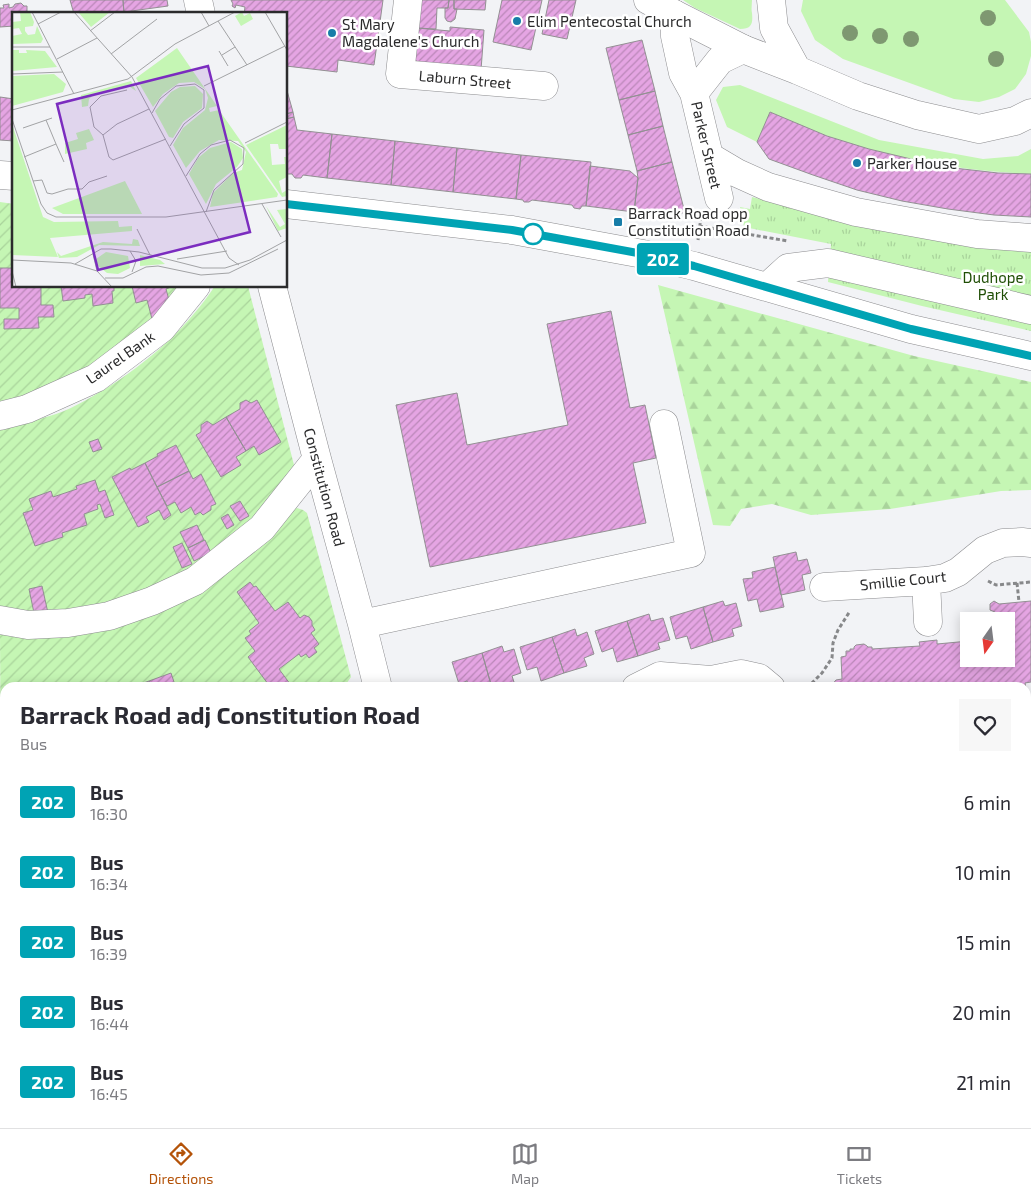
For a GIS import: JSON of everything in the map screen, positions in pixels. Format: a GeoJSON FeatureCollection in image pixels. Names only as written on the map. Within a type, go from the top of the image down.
{"type":"FeatureCollection","features":[{"type":"Feature","properties":{"kind":"street","name":"Laburn Street"},"geometry":{"type":"LineString","coordinates":[[408,0],[400,74],[544,86]]}},
{"type":"Feature","properties":{"kind":"street"},"geometry":{"type":"LineString","coordinates":[[648,0],[743,49],[858,96],[917,115],[979,129],[1015,121],[1031,113]]}},
{"type":"Feature","properties":{"kind":"street"},"geometry":{"type":"LineString","coordinates":[[771,0],[774,28],[797,70]]}},
{"type":"Feature","properties":{"kind":"street","name":"Parker Street"},"geometry":{"type":"LineString","coordinates":[[674,14],[675,36],[683,73],[694,93],[719,198]]}},
{"type":"Feature","properties":{"kind":"street","name":"Parker Street"},"geometry":{"type":"LineString","coordinates":[[694,93],[720,60],[743,49]]}},
{"type":"Feature","properties":{"kind":"street"},"geometry":{"type":"LineString","coordinates":[[710,157],[737,173],[768,187],[856,212],[977,234],[1031,238]]}},
{"type":"Feature","properties":{"kind":"street"},"geometry":{"type":"LineString","coordinates":[[288,204],[512,230],[643,254],[694,266],[911,329],[1031,356]]}},
{"type":"Feature","properties":{"kind":"street"},"geometry":{"type":"LineString","coordinates":[[767,287],[788,268],[828,263],[1031,310]]}},
{"type":"Feature","properties":{"kind":"street","name":"Laurel Bank"},"geometry":{"type":"LineString","coordinates":[[0,416],[27,409],[96,378],[162,328],[194,288]]}},
{"type":"Feature","properties":{"kind":"street","name":"Constitution Road"},"geometry":{"type":"LineString","coordinates":[[273,288],[362,624],[372,682]]}},
{"type":"Feature","properties":{"kind":"street"},"geometry":{"type":"LineString","coordinates":[[362,624],[691,552],[664,424]]}},
{"type":"Feature","properties":{"kind":"street"},"geometry":{"type":"LineString","coordinates":[[0,620],[28,625],[68,623],[108,616],[152,601],[195,581],[262,528],[317,459]]}},
{"type":"Feature","properties":{"kind":"street","name":"Smillie Court"},"geometry":{"type":"LineString","coordinates":[[824,587],[926,581],[945,578],[958,572],[985,550],[1003,543],[1031,543]]}},
{"type":"Feature","properties":{"kind":"street"},"geometry":{"type":"LineString","coordinates":[[926,581],[928,622]]}},
{"type":"Feature","properties":{"kind":"street"},"geometry":{"type":"LineString","coordinates":[[648,682],[660,676],[711,680],[741,674],[759,678],[764,682]]}},
{"type":"Feature","properties":{"kind":"path"},"geometry":{"type":"LineString","coordinates":[[699,226],[796,242]]}},
{"type":"Feature","properties":{"kind":"path"},"geometry":{"type":"LineString","coordinates":[[996,585],[1031,582]]}},
{"type":"Feature","properties":{"kind":"path"},"geometry":{"type":"LineString","coordinates":[[1017,583],[1019,602]]}},
{"type":"Feature","properties":{"kind":"path"},"geometry":{"type":"LineString","coordinates":[[814,682],[832,658],[833,643],[838,630],[851,610],[853,586]]}},
{"type":"Feature","properties":{"kind":"green space"},"geometry":{"type":"Polygon","coordinates":[[[683,0],[752,0],[751,25],[740,29],[695,8],[683,0]]]}},
{"type":"Feature","properties":{"kind":"green space"},"geometry":{"type":"Polygon","coordinates":[[[803,0],[1005,0],[1029,32],[1031,56],[1026,74],[1015,89],[999,97],[979,102],[954,99],[843,59],[815,40],[801,11],[803,0]]]}},
{"type":"Feature","properties":{"kind":"green space"},"geometry":{"type":"Polygon","coordinates":[[[740,85],[879,140],[983,159],[1018,156],[1031,149],[1031,174],[954,167],[877,151],[828,136],[771,113],[757,142],[727,127],[716,100],[723,87],[740,85]]]}},
{"type":"Feature","properties":{"kind":"green space","name":"Dudhope Park"},"geometry":{"type":"Polygon","coordinates":[[[752,197],[854,222],[975,247],[1031,252],[1031,331],[828,282],[831,244],[744,227],[740,207],[750,209],[752,197]]]}},
{"type":"Feature","properties":{"kind":"green space"},"geometry":{"type":"Polygon","coordinates":[[[0,202],[12,204],[12,288],[184,288],[171,305],[82,376],[0,405],[0,202]]]}},
{"type":"Feature","properties":{"kind":"green space"},"geometry":{"type":"Polygon","coordinates":[[[658,285],[914,356],[1031,382],[1031,490],[1001,491],[890,509],[811,515],[772,504],[741,509],[730,526],[713,525],[658,285]]]}},
{"type":"Feature","properties":{"kind":"green space"},"geometry":{"type":"Polygon","coordinates":[[[214,288],[249,288],[294,465],[256,515],[242,528],[194,566],[170,578],[123,598],[99,604],[48,613],[0,609],[0,428],[56,414],[113,384],[156,352],[181,328],[214,288]]]}},
{"type":"Feature","properties":{"kind":"green space"},"geometry":{"type":"Polygon","coordinates":[[[297,508],[307,513],[351,677],[348,682],[0,682],[0,634],[15,636],[78,633],[297,508]]]}},
{"type":"Feature","properties":{"kind":"building"},"geometry":{"type":"Polygon","coordinates":[[[70,0],[123,0],[124,12],[73,12],[70,0]]]}},
{"type":"Feature","properties":{"kind":"building"},"geometry":{"type":"Polygon","coordinates":[[[123,0],[167,0],[168,6],[124,12],[123,0]]]}},
{"type":"Feature","properties":{"kind":"building","name":"St Mary Magdalene's Church"},"geometry":{"type":"Polygon","coordinates":[[[231,0],[383,0],[380,22],[383,22],[382,26],[379,26],[378,40],[380,40],[380,44],[377,44],[374,65],[338,60],[337,72],[288,66],[288,12],[244,12],[245,7],[236,5],[235,8],[232,6],[231,0]]]}},
{"type":"Feature","properties":{"kind":"building"},"geometry":{"type":"Polygon","coordinates":[[[419,0],[449,0],[448,8],[437,8],[436,29],[417,28],[419,0]]]}},
{"type":"Feature","properties":{"kind":"building"},"geometry":{"type":"Polygon","coordinates":[[[449,0],[454,0],[454,9],[457,9],[455,19],[451,22],[445,18],[445,8],[448,8],[449,0]]]}},
{"type":"Feature","properties":{"kind":"building"},"geometry":{"type":"Polygon","coordinates":[[[454,0],[486,0],[485,10],[454,9],[454,0]]]}},
{"type":"Feature","properties":{"kind":"building","name":"Elim Pentecostal Church"},"geometry":{"type":"Polygon","coordinates":[[[502,0],[542,0],[531,50],[493,42],[502,0]]]}},
{"type":"Feature","properties":{"kind":"building","name":"Elim Pentecostal Church"},"geometry":{"type":"Polygon","coordinates":[[[549,0],[576,0],[567,39],[542,34],[549,0]]]}},
{"type":"Feature","properties":{"kind":"building"},"geometry":{"type":"Polygon","coordinates":[[[21,3],[27,6],[27,12],[12,12],[12,26],[0,27],[0,8],[4,8],[3,5],[9,4],[9,8],[13,7],[15,4],[21,3]]]}},
{"type":"Feature","properties":{"kind":"building"},"geometry":{"type":"Polygon","coordinates":[[[450,27],[484,30],[481,70],[417,65],[417,61],[414,61],[417,28],[450,31],[450,27]]]}},
{"type":"Feature","properties":{"kind":"building"},"geometry":{"type":"Polygon","coordinates":[[[642,40],[655,91],[619,100],[606,48],[642,40]]]}},
{"type":"Feature","properties":{"kind":"building"},"geometry":{"type":"Polygon","coordinates":[[[655,91],[663,126],[628,135],[619,100],[655,91]]]}},
{"type":"Feature","properties":{"kind":"building"},"geometry":{"type":"Polygon","coordinates":[[[288,94],[293,112],[288,113],[288,94]]]}},
{"type":"Feature","properties":{"kind":"building"},"geometry":{"type":"Polygon","coordinates":[[[0,97],[12,99],[12,141],[0,140],[0,97]]]}},
{"type":"Feature","properties":{"kind":"building"},"geometry":{"type":"Polygon","coordinates":[[[293,112],[294,117],[288,118],[288,113],[293,112]]]}},
{"type":"Feature","properties":{"kind":"building","name":"Parker House"},"geometry":{"type":"Polygon","coordinates":[[[770,112],[827,136],[911,159],[954,168],[998,173],[1031,174],[1031,217],[994,215],[902,201],[857,190],[769,159],[757,142],[770,112]]]}},
{"type":"Feature","properties":{"kind":"building"},"geometry":{"type":"Polygon","coordinates":[[[294,117],[297,130],[332,134],[327,178],[303,175],[301,178],[295,178],[292,174],[288,174],[288,118],[294,117]]]}},
{"type":"Feature","properties":{"kind":"building"},"geometry":{"type":"Polygon","coordinates":[[[663,126],[672,162],[637,171],[628,135],[663,126]]]}},
{"type":"Feature","properties":{"kind":"building"},"geometry":{"type":"Polygon","coordinates":[[[332,134],[395,141],[391,185],[327,178],[332,134]]]}},
{"type":"Feature","properties":{"kind":"building"},"geometry":{"type":"Polygon","coordinates":[[[395,141],[457,148],[453,192],[391,185],[395,141]]]}},
{"type":"Feature","properties":{"kind":"building"},"geometry":{"type":"Polygon","coordinates":[[[457,148],[521,155],[516,199],[453,192],[457,148]]]}},
{"type":"Feature","properties":{"kind":"building"},"geometry":{"type":"Polygon","coordinates":[[[521,155],[591,162],[586,206],[582,206],[580,209],[574,208],[572,205],[532,200],[524,202],[523,200],[516,199],[521,155]]]}},
{"type":"Feature","properties":{"kind":"building"},"geometry":{"type":"Polygon","coordinates":[[[672,162],[685,213],[634,212],[638,178],[637,171],[672,162]]]}},
{"type":"Feature","properties":{"kind":"building"},"geometry":{"type":"Polygon","coordinates":[[[590,166],[630,171],[638,178],[634,212],[586,206],[590,166]]]}},
{"type":"Feature","properties":{"kind":"building"},"geometry":{"type":"Polygon","coordinates":[[[0,268],[12,268],[12,288],[41,288],[41,305],[53,305],[54,317],[38,317],[39,328],[4,329],[4,319],[19,319],[19,308],[0,308],[0,268]]]}},
{"type":"Feature","properties":{"kind":"building"},"geometry":{"type":"Polygon","coordinates":[[[61,288],[114,288],[114,291],[112,291],[113,303],[93,306],[92,294],[85,295],[85,298],[63,301],[61,288]]]}},
{"type":"Feature","properties":{"kind":"building"},"geometry":{"type":"Polygon","coordinates":[[[132,288],[168,288],[166,289],[169,300],[165,301],[168,310],[152,319],[147,300],[136,303],[132,288]]]}},
{"type":"Feature","properties":{"kind":"building"},"geometry":{"type":"Polygon","coordinates":[[[611,311],[630,408],[645,405],[656,458],[633,463],[646,523],[430,567],[396,405],[457,393],[467,445],[568,425],[547,324],[611,311]]]}},
{"type":"Feature","properties":{"kind":"building"},"geometry":{"type":"Polygon","coordinates":[[[246,400],[251,403],[257,400],[281,442],[259,455],[254,446],[246,451],[226,417],[240,409],[240,403],[246,400]]]}},
{"type":"Feature","properties":{"kind":"building"},"geometry":{"type":"Polygon","coordinates":[[[226,417],[246,451],[236,457],[241,465],[221,477],[196,435],[201,432],[201,425],[207,421],[213,425],[226,417]]]}},
{"type":"Feature","properties":{"kind":"building"},"geometry":{"type":"Polygon","coordinates":[[[98,439],[102,449],[93,452],[89,442],[98,439]]]}},
{"type":"Feature","properties":{"kind":"building"},"geometry":{"type":"Polygon","coordinates":[[[176,445],[189,471],[157,487],[145,463],[158,456],[157,454],[176,445]]]}},
{"type":"Feature","properties":{"kind":"building"},"geometry":{"type":"Polygon","coordinates":[[[145,463],[171,515],[164,520],[159,510],[146,517],[149,522],[138,527],[112,477],[145,463]]]}},
{"type":"Feature","properties":{"kind":"building"},"geometry":{"type":"Polygon","coordinates":[[[189,471],[193,479],[201,474],[216,504],[211,506],[211,510],[203,515],[200,512],[195,515],[191,507],[181,513],[175,502],[167,506],[157,487],[189,471]]]}},
{"type":"Feature","properties":{"kind":"building"},"geometry":{"type":"Polygon","coordinates":[[[95,480],[99,492],[105,490],[114,515],[105,518],[100,504],[97,505],[98,509],[84,514],[87,525],[62,533],[63,537],[35,546],[23,513],[33,510],[29,499],[51,491],[53,497],[77,489],[76,486],[95,480]]]}},
{"type":"Feature","properties":{"kind":"building"},"geometry":{"type":"Polygon","coordinates":[[[240,501],[249,516],[240,521],[230,506],[240,501]]]}},
{"type":"Feature","properties":{"kind":"building"},"geometry":{"type":"Polygon","coordinates":[[[228,514],[234,525],[227,529],[221,518],[228,514]]]}},
{"type":"Feature","properties":{"kind":"building"},"geometry":{"type":"Polygon","coordinates":[[[197,525],[204,540],[188,548],[180,532],[197,525]]]}},
{"type":"Feature","properties":{"kind":"building"},"geometry":{"type":"Polygon","coordinates":[[[205,540],[211,553],[194,561],[188,548],[205,540]]]}},
{"type":"Feature","properties":{"kind":"building"},"geometry":{"type":"Polygon","coordinates":[[[182,543],[192,564],[182,568],[173,547],[182,543]]]}},
{"type":"Feature","properties":{"kind":"building"},"geometry":{"type":"Polygon","coordinates":[[[796,552],[798,561],[807,559],[811,573],[802,575],[805,590],[781,595],[773,557],[796,552]]]}},
{"type":"Feature","properties":{"kind":"building"},"geometry":{"type":"Polygon","coordinates":[[[775,567],[784,607],[760,612],[757,599],[748,601],[743,579],[753,578],[752,572],[775,567]]]}},
{"type":"Feature","properties":{"kind":"building"},"geometry":{"type":"Polygon","coordinates":[[[250,582],[254,587],[256,586],[275,611],[288,602],[300,618],[304,615],[312,621],[315,630],[311,633],[319,644],[314,648],[317,652],[309,658],[306,654],[301,657],[299,654],[279,669],[289,682],[267,682],[248,657],[255,651],[245,638],[251,634],[249,631],[259,623],[237,592],[250,582]]]}},
{"type":"Feature","properties":{"kind":"building"},"geometry":{"type":"Polygon","coordinates":[[[42,586],[48,613],[34,613],[29,589],[42,586]]]}},
{"type":"Feature","properties":{"kind":"building"},"geometry":{"type":"Polygon","coordinates":[[[723,601],[725,606],[736,603],[742,626],[732,629],[734,636],[713,642],[703,607],[723,601]]]}},
{"type":"Feature","properties":{"kind":"building"},"geometry":{"type":"Polygon","coordinates":[[[994,601],[999,604],[1031,601],[1031,682],[834,682],[842,679],[841,657],[846,656],[846,651],[854,649],[856,645],[864,644],[872,647],[872,649],[920,646],[919,642],[937,640],[937,644],[960,642],[960,668],[1015,668],[1015,612],[995,612],[990,610],[990,604],[994,601]]]}},
{"type":"Feature","properties":{"kind":"building"},"geometry":{"type":"Polygon","coordinates":[[[703,607],[713,642],[691,649],[687,636],[676,639],[670,617],[703,607]]]}},
{"type":"Feature","properties":{"kind":"building"},"geometry":{"type":"Polygon","coordinates":[[[649,614],[651,621],[663,618],[670,640],[658,643],[660,649],[638,656],[627,621],[649,614]]]}},
{"type":"Feature","properties":{"kind":"building"},"geometry":{"type":"Polygon","coordinates":[[[627,621],[638,656],[617,662],[613,648],[602,652],[595,631],[627,621]]]}},
{"type":"Feature","properties":{"kind":"building"},"geometry":{"type":"Polygon","coordinates":[[[575,629],[577,636],[587,632],[594,654],[584,658],[587,666],[564,673],[552,637],[575,629]]]}},
{"type":"Feature","properties":{"kind":"building"},"geometry":{"type":"Polygon","coordinates":[[[552,637],[564,673],[541,681],[537,667],[527,670],[520,647],[552,637]]]}},
{"type":"Feature","properties":{"kind":"building"},"geometry":{"type":"Polygon","coordinates":[[[502,646],[504,652],[514,649],[521,673],[512,676],[514,682],[490,682],[482,653],[502,646]]]}},
{"type":"Feature","properties":{"kind":"building"},"geometry":{"type":"Polygon","coordinates":[[[482,653],[490,682],[458,682],[452,662],[482,653]]]}},
{"type":"Feature","properties":{"kind":"building"},"geometry":{"type":"Polygon","coordinates":[[[171,673],[174,682],[149,682],[171,673]]]}},
{"type":"Feature","properties":{"kind":"bus line","name":"202"},"geometry":{"type":"LineString","coordinates":[[288,204],[512,230],[643,254],[694,266],[911,329],[1031,356]]}},
{"type":"Feature","properties":{"kind":"place","name":"Elim Pentecostal Church"},"geometry":{"type":"Point","coordinates":[517,21]}},
{"type":"Feature","properties":{"kind":"place","name":"St Mary Magdalene's Church"},"geometry":{"type":"Point","coordinates":[332,33]}},
{"type":"Feature","properties":{"kind":"place","name":"Parker House"},"geometry":{"type":"Point","coordinates":[857,163]}},
{"type":"Feature","properties":{"kind":"place","name":"Barrack Road opp Constitution Road"},"geometry":{"type":"Point","coordinates":[618,222]}}]}
